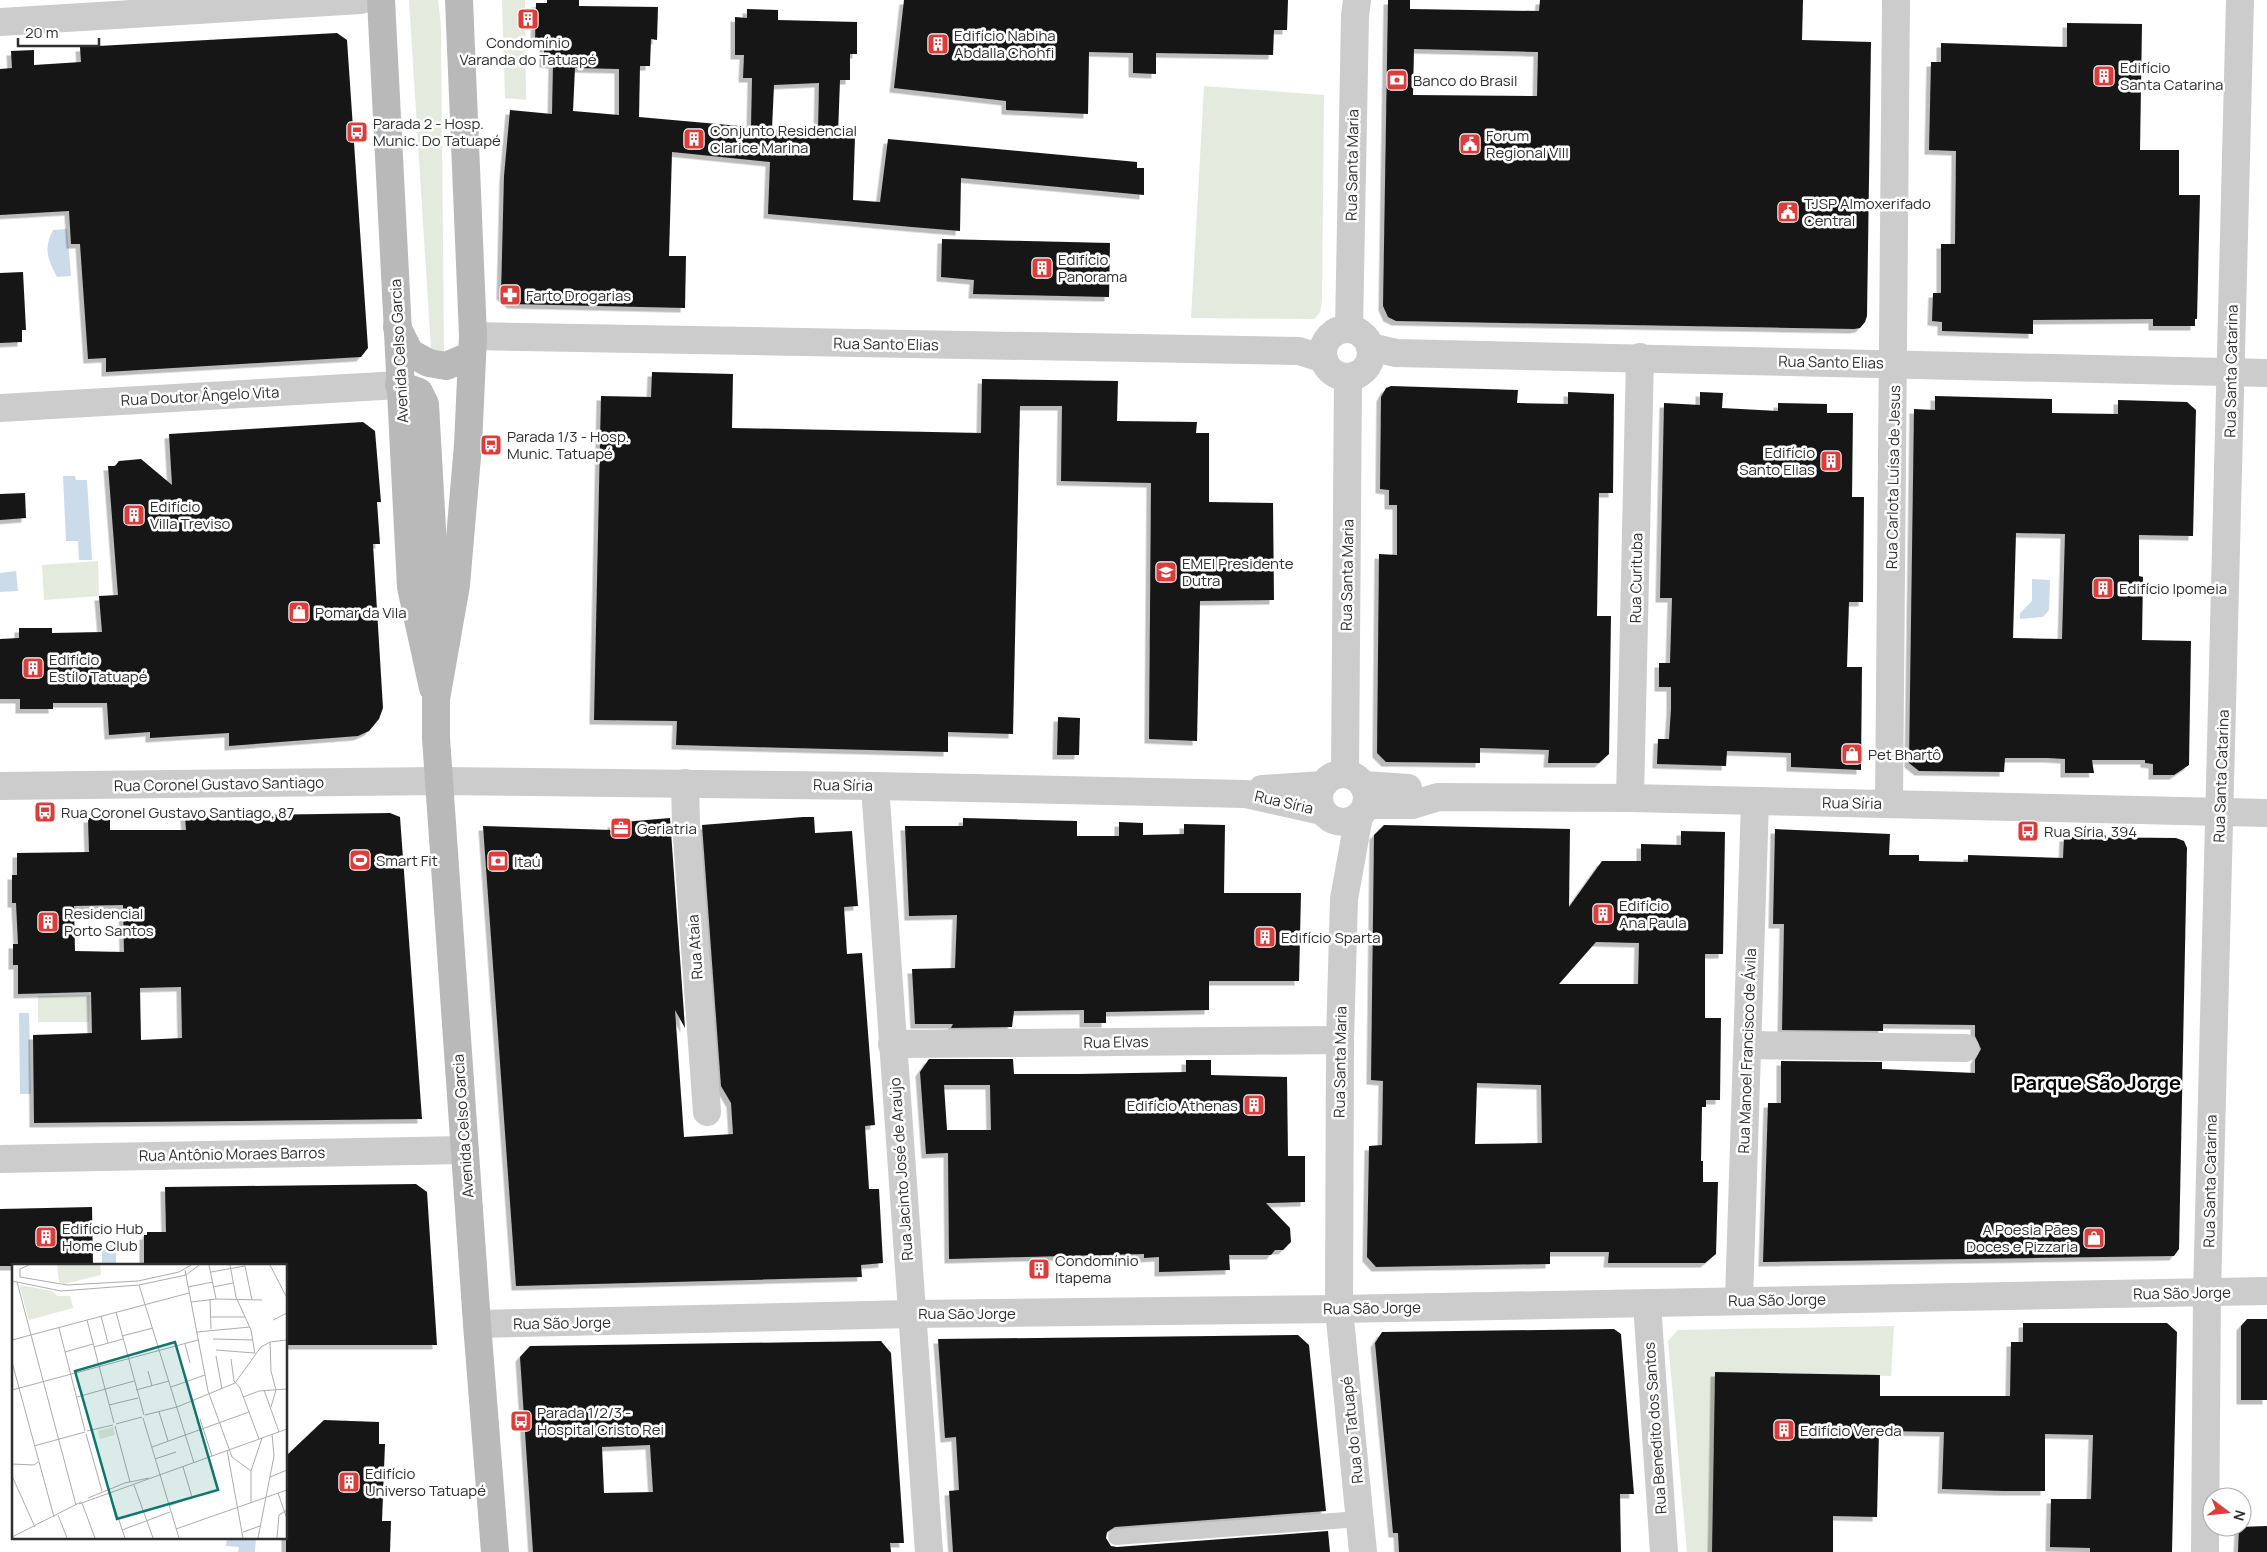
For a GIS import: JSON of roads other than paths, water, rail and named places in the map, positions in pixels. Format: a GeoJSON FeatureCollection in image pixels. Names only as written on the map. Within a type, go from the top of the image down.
{"type":"FeatureCollection","features":[{"type":"Feature","properties":{"kind":"main road","name":"Avenida Celso Garcia"},"geometry":{"type":"LineString","coordinates":[[381,0],[411,587],[436,699],[439,781],[495,1552]]}},
{"type":"Feature","properties":{"kind":"main road","name":"Avenida Celso Garcia"},"geometry":{"type":"LineString","coordinates":[[436,699],[456,585],[468,445],[473,346],[459,0]]}},
{"type":"Feature","properties":{"kind":"main road"},"geometry":{"type":"LineString","coordinates":[[397,326],[410,353],[429,363],[446,366],[473,346]]}},
{"type":"Feature","properties":{"kind":"main road"},"geometry":{"type":"LineString","coordinates":[[400,385],[419,392],[425,404],[436,600],[445,654]]}},
{"type":"Feature","properties":{"kind":"street"},"geometry":{"type":"LineString","coordinates":[[0,22],[361,0]]}},
{"type":"Feature","properties":{"kind":"street","name":"Rua Santa Maria"},"geometry":{"type":"LineString","coordinates":[[1324,345],[1357,0]]}},
{"type":"Feature","properties":{"kind":"street","name":"Rua Carlota Luísa de Jesus"},"geometry":{"type":"LineString","coordinates":[[1889,804],[1896,0]]}},
{"type":"Feature","properties":{"kind":"street","name":"Rua Santa Catarina"},"geometry":{"type":"LineString","coordinates":[[2205,1552],[2207,1293],[2240,0]]}},
{"type":"Feature","properties":{"kind":"street"},"geometry":{"type":"LineString","coordinates":[[1362,334],[1378,353],[1364,370],[1348,377],[1338,376],[1331,372],[1324,345],[1362,334]]}},
{"type":"Feature","properties":{"kind":"street","name":"Rua Santo Elias"},"geometry":{"type":"LineString","coordinates":[[473,346],[1324,345]]}},
{"type":"Feature","properties":{"kind":"street","name":"Rua Santo Elias"},"geometry":{"type":"LineString","coordinates":[[1378,353],[1640,357],[2267,373]]}},
{"type":"Feature","properties":{"kind":"street","name":"Rua Curituba"},"geometry":{"type":"LineString","coordinates":[[1630,798],[1640,357]]}},
{"type":"Feature","properties":{"kind":"street","name":"Rua Santa Maria"},"geometry":{"type":"LineString","coordinates":[[1339,1309],[1340,1040],[1346,796],[1348,377]]}},
{"type":"Feature","properties":{"kind":"street","name":"Rua Doutor Ângelo Vita"},"geometry":{"type":"LineString","coordinates":[[0,408],[400,385]]}},
{"type":"Feature","properties":{"kind":"street","name":"Rua Síria"},"geometry":{"type":"LineString","coordinates":[[439,781],[875,786],[1246,794],[1266,788],[1346,796],[1415,789],[1438,797],[1630,798],[2267,813]]}},
{"type":"Feature","properties":{"kind":"street","name":"Rua Coronel Gustavo Santiago"},"geometry":{"type":"LineString","coordinates":[[0,786],[439,781]]}},
{"type":"Feature","properties":{"kind":"street","name":"Rua Ataia"},"geometry":{"type":"LineString","coordinates":[[685,783],[686,824],[706,1112]]}},
{"type":"Feature","properties":{"kind":"street","name":"Rua Jacinto José de Araújo"},"geometry":{"type":"LineString","coordinates":[[875,786],[928,1552]]}},
{"type":"Feature","properties":{"kind":"street","name":"Rua Manoel Francisco de Ávila"},"geometry":{"type":"LineString","coordinates":[[1739,1300],[1755,801]]}},
{"type":"Feature","properties":{"kind":"street","name":"Rua Elvas"},"geometry":{"type":"LineString","coordinates":[[892,1044],[1340,1040]]}},
{"type":"Feature","properties":{"kind":"street"},"geometry":{"type":"LineString","coordinates":[[1748,1045],[1965,1048]]}},
{"type":"Feature","properties":{"kind":"street","name":"Rua Antônio Moraes Barros"},"geometry":{"type":"LineString","coordinates":[[0,1159],[465,1150]]}},
{"type":"Feature","properties":{"kind":"street","name":"Rua São Jorge"},"geometry":{"type":"LineString","coordinates":[[477,1324],[911,1314],[1339,1309],[1739,1300],[2267,1292]]}},
{"type":"Feature","properties":{"kind":"street","name":"Rua Benedito dos Santos"},"geometry":{"type":"LineString","coordinates":[[1647,1303],[1664,1552]]}},
{"type":"Feature","properties":{"kind":"street","name":"Rua do Tatuapé"},"geometry":{"type":"LineString","coordinates":[[1339,1309],[1363,1552]]}},
{"type":"Feature","properties":{"kind":"lane"},"geometry":{"type":"LineString","coordinates":[[1116,1537],[1360,1519]]}},
{"type":"Feature","properties":{"kind":"water"},"geometry":{"type":"Polygon","coordinates":[[[67,229],[71,276],[57,277],[49,260],[48,243],[53,230],[67,229]]]}},
{"type":"Feature","properties":{"kind":"water"},"geometry":{"type":"Polygon","coordinates":[[[63,476],[75,476],[76,480],[87,480],[92,560],[79,560],[78,541],[66,541],[63,476]]]}},
{"type":"Feature","properties":{"kind":"water"},"geometry":{"type":"Polygon","coordinates":[[[16,571],[18,591],[0,592],[0,573],[16,571]]]}},
{"type":"Feature","properties":{"kind":"water"},"geometry":{"type":"Polygon","coordinates":[[[2032,579],[2050,580],[2049,610],[2043,617],[2020,619],[2020,613],[2032,601],[2032,579]]]}},
{"type":"Feature","properties":{"kind":"water"},"geometry":{"type":"Polygon","coordinates":[[[19,1013],[29,1013],[31,1094],[20,1094],[19,1013]]]}},
{"type":"Feature","properties":{"kind":"water"},"geometry":{"type":"Polygon","coordinates":[[[102,1245],[116,1245],[116,1264],[102,1264],[102,1245]]]}},
{"type":"Feature","properties":{"kind":"water"},"geometry":{"type":"Polygon","coordinates":[[[227,1540],[256,1540],[255,1552],[238,1552],[239,1547],[226,1546],[227,1540]]]}},
{"type":"Feature","properties":{"kind":"place","name":"Condomínio Varanda do Tatuapé"},"geometry":{"type":"Point","coordinates":[528,19]}},
{"type":"Feature","properties":{"kind":"place","name":"Edifício Nabiha Abdalla Chohfi"},"geometry":{"type":"Point","coordinates":[938,44]}},
{"type":"Feature","properties":{"kind":"place","name":"Edifício Santa Catarina"},"geometry":{"type":"Point","coordinates":[2104,76]}},
{"type":"Feature","properties":{"kind":"place","name":"Banco do Brasil"},"geometry":{"type":"Point","coordinates":[1397,80]}},
{"type":"Feature","properties":{"kind":"place","name":"Parada 2 - Hosp. Munic. Do Tatuapé"},"geometry":{"type":"Point","coordinates":[357,132]}},
{"type":"Feature","properties":{"kind":"place","name":"Conjunto Residencial Clarice Marina"},"geometry":{"type":"Point","coordinates":[694,139]}},
{"type":"Feature","properties":{"kind":"place","name":"Forum Regional VIII"},"geometry":{"type":"Point","coordinates":[1470,144]}},
{"type":"Feature","properties":{"kind":"place","name":"TJSP Almoxerifado Central"},"geometry":{"type":"Point","coordinates":[1788,212]}},
{"type":"Feature","properties":{"kind":"place","name":"Edifício Panorama"},"geometry":{"type":"Point","coordinates":[1042,268]}},
{"type":"Feature","properties":{"kind":"place","name":"Farto Drogarias"},"geometry":{"type":"Point","coordinates":[510,295]}},
{"type":"Feature","properties":{"kind":"place","name":"Parada 1/3 - Hosp. Munic. Tatuapé"},"geometry":{"type":"Point","coordinates":[491,445]}},
{"type":"Feature","properties":{"kind":"place","name":"Edifício Santo Elias"},"geometry":{"type":"Point","coordinates":[1831,461]}},
{"type":"Feature","properties":{"kind":"place","name":"Edifício Villa Treviso"},"geometry":{"type":"Point","coordinates":[134,515]}},
{"type":"Feature","properties":{"kind":"place","name":"EMEI Presidente Dutra"},"geometry":{"type":"Point","coordinates":[1166,572]}},
{"type":"Feature","properties":{"kind":"place","name":"Edifício Ipomeia"},"geometry":{"type":"Point","coordinates":[2103,588]}},
{"type":"Feature","properties":{"kind":"place","name":"Pomar da Vila"},"geometry":{"type":"Point","coordinates":[299,612]}},
{"type":"Feature","properties":{"kind":"place","name":"Edifício Estílo Tatuapé"},"geometry":{"type":"Point","coordinates":[33,668]}},
{"type":"Feature","properties":{"kind":"place","name":"Pet Bhartô"},"geometry":{"type":"Point","coordinates":[1852,754]}},
{"type":"Feature","properties":{"kind":"place","name":"Rua Coronel Gustavo Santiago, 87"},"geometry":{"type":"Point","coordinates":[45,812]}},
{"type":"Feature","properties":{"kind":"place","name":"Geriatria"},"geometry":{"type":"Point","coordinates":[621,828]}},
{"type":"Feature","properties":{"kind":"place","name":"Rua Síria, 394"},"geometry":{"type":"Point","coordinates":[2028,831]}},
{"type":"Feature","properties":{"kind":"place","name":"Smart Fit"},"geometry":{"type":"Point","coordinates":[360,860]}},
{"type":"Feature","properties":{"kind":"place","name":"Itaú"},"geometry":{"type":"Point","coordinates":[498,861]}},
{"type":"Feature","properties":{"kind":"place","name":"Edifício Ana Paula"},"geometry":{"type":"Point","coordinates":[1603,914]}},
{"type":"Feature","properties":{"kind":"place","name":"Residencial Porto Santos"},"geometry":{"type":"Point","coordinates":[48,922]}},
{"type":"Feature","properties":{"kind":"place","name":"Edifício Sparta"},"geometry":{"type":"Point","coordinates":[1265,937]}},
{"type":"Feature","properties":{"kind":"place","name":"Edifício Athenas"},"geometry":{"type":"Point","coordinates":[1254,1105]}},
{"type":"Feature","properties":{"kind":"place","name":"Edifício Hub Home Club"},"geometry":{"type":"Point","coordinates":[46,1237]}},
{"type":"Feature","properties":{"kind":"place","name":"A Poesia Pães Doces e Pizzaria"},"geometry":{"type":"Point","coordinates":[2094,1238]}},
{"type":"Feature","properties":{"kind":"place","name":"Condomínio Itapema"},"geometry":{"type":"Point","coordinates":[1039,1269]}},
{"type":"Feature","properties":{"kind":"place","name":"Parada 1/2/3 - Hospital Cristo Rei"},"geometry":{"type":"Point","coordinates":[521,1421]}},
{"type":"Feature","properties":{"kind":"place","name":"Edifício Vereda"},"geometry":{"type":"Point","coordinates":[1784,1430]}},
{"type":"Feature","properties":{"kind":"place","name":"Edifício Universo Tatuapé"},"geometry":{"type":"Point","coordinates":[349,1482]}},
{"type":"Feature","properties":{"kind":"district","name":"Parque São Jorge"},"geometry":{"type":"Point","coordinates":[2097,1082]}}]}
